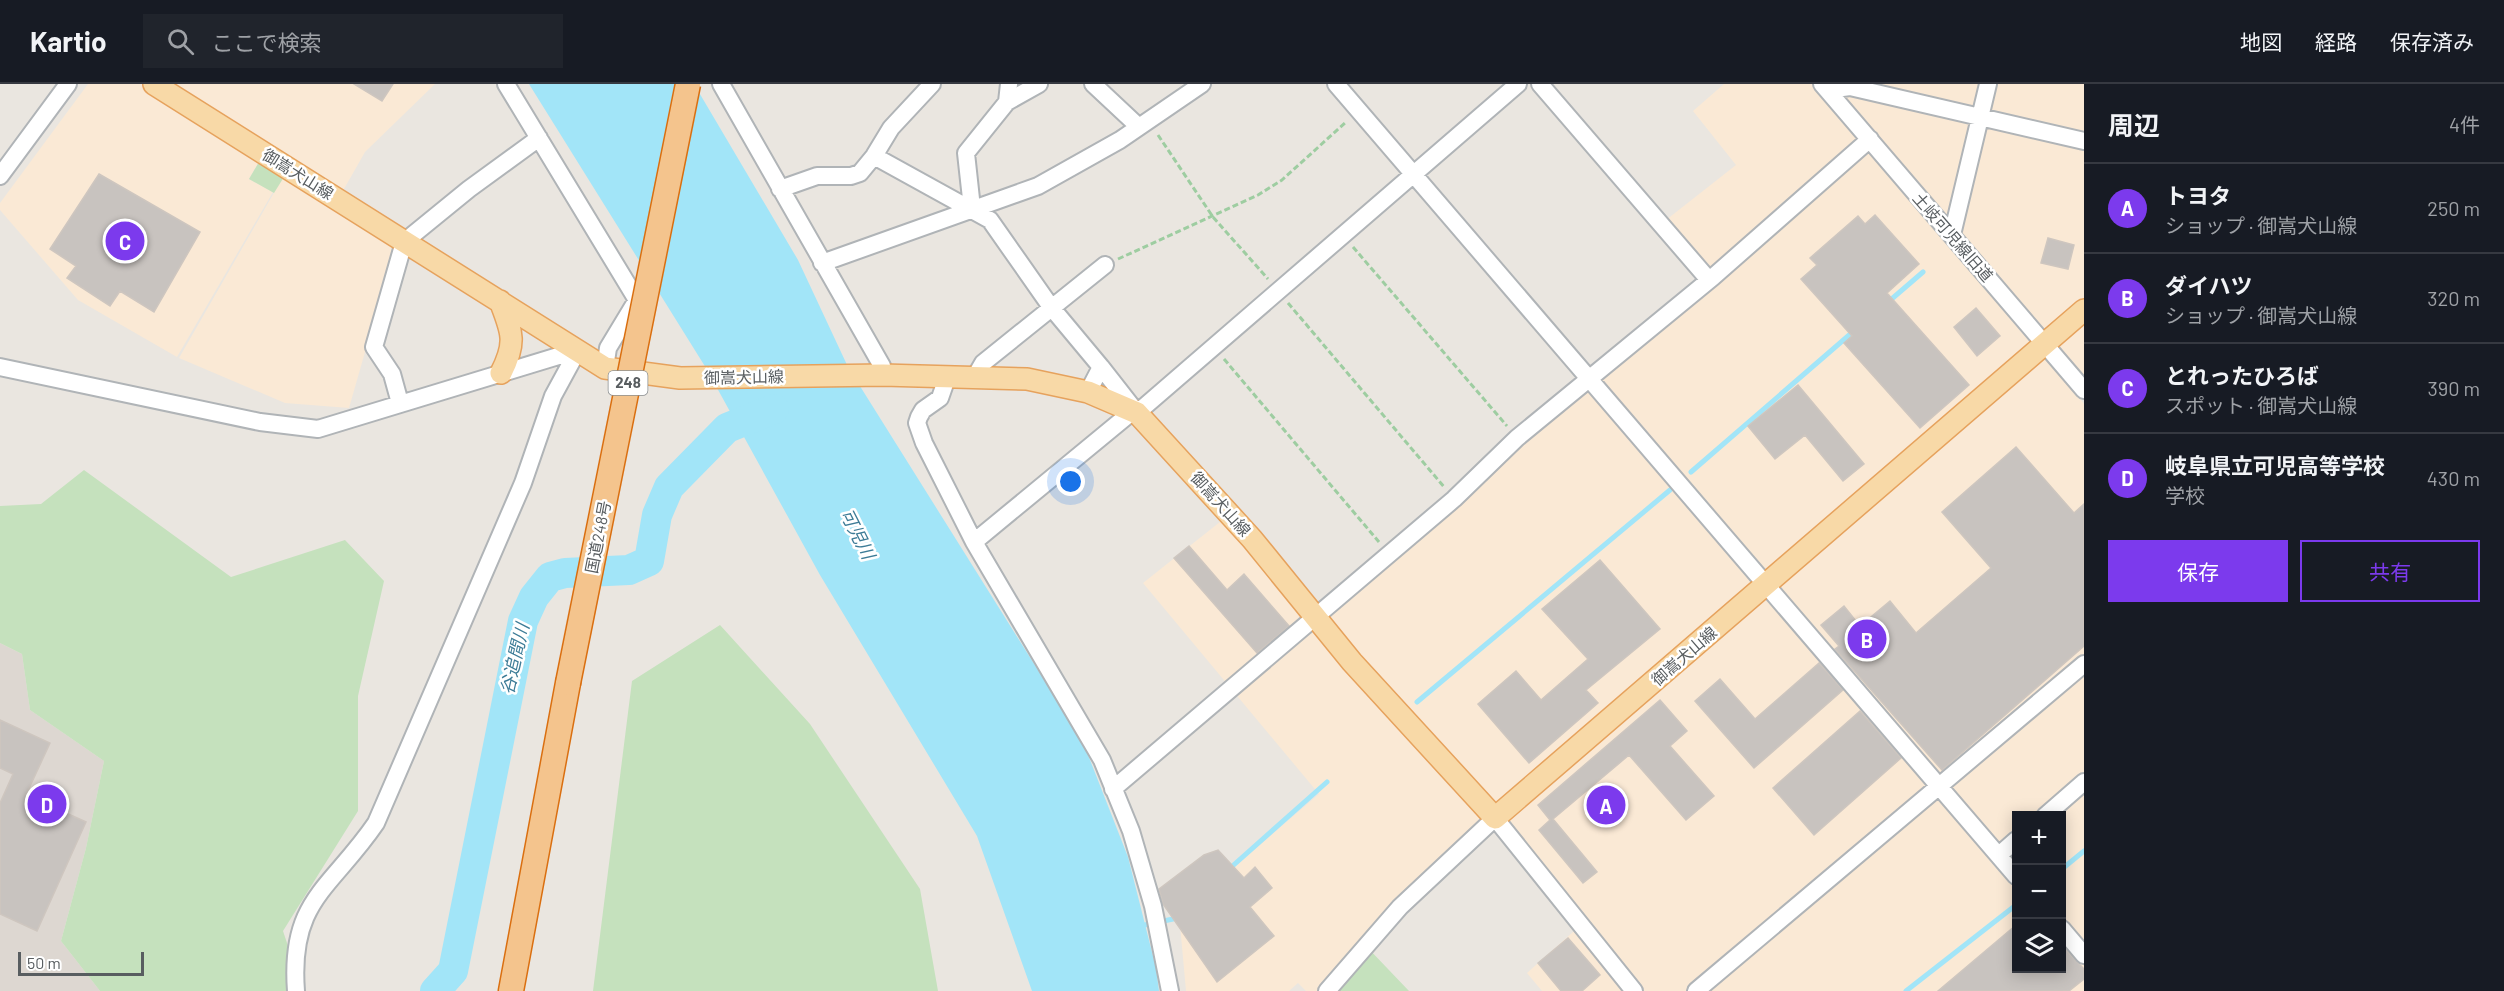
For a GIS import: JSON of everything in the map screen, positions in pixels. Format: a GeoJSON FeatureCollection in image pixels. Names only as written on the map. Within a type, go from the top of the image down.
{"type":"FeatureCollection","features":[{"type":"Feature","properties":{"kind":"highway","name":"国道248号"},"geometry":{"type":"LineString","coordinates":[[512,991],[568,682],[688,84]]}},
{"type":"Feature","properties":{"kind":"main road","name":"御嵩犬山線"},"geometry":{"type":"LineString","coordinates":[[154,84],[605,368],[680,378],[976,375],[1027,379],[1088,392],[1135,412],[1252,539],[1315,618],[1495,818],[2084,310]]}},
{"type":"Feature","properties":{"kind":"main road"},"geometry":{"type":"LineString","coordinates":[[500,301],[512,334],[510,356],[501,373]]}},
{"type":"Feature","properties":{"kind":"street"},"geometry":{"type":"LineString","coordinates":[[0,176],[68,84]]}},
{"type":"Feature","properties":{"kind":"street"},"geometry":{"type":"LineString","coordinates":[[506,84],[637,300],[608,348],[605,368]]}},
{"type":"Feature","properties":{"kind":"street"},"geometry":{"type":"LineString","coordinates":[[721,84],[882,366],[883,375]]}},
{"type":"Feature","properties":{"kind":"street"},"geometry":{"type":"LineString","coordinates":[[780,189],[817,176],[851,176],[860,173],[874,156],[891,128],[932,84]]}},
{"type":"Feature","properties":{"kind":"street"},"geometry":{"type":"LineString","coordinates":[[1007,102],[1009,84]]}},
{"type":"Feature","properties":{"kind":"street"},"geometry":{"type":"LineString","coordinates":[[972,208],[966,153],[1007,102],[1040,84]]}},
{"type":"Feature","properties":{"kind":"street"},"geometry":{"type":"LineString","coordinates":[[1094,84],[1144,124]]}},
{"type":"Feature","properties":{"kind":"street"},"geometry":{"type":"LineString","coordinates":[[822,263],[1038,186],[1144,124],[1202,84]]}},
{"type":"Feature","properties":{"kind":"street"},"geometry":{"type":"LineString","coordinates":[[1336,84],[1414,171],[1588,380],[2012,871]]}},
{"type":"Feature","properties":{"kind":"street"},"geometry":{"type":"LineString","coordinates":[[974,542],[1214,346],[1414,171],[1518,84]]}},
{"type":"Feature","properties":{"kind":"street"},"geometry":{"type":"LineString","coordinates":[[1540,84],[1709,280]]}},
{"type":"Feature","properties":{"kind":"street"},"geometry":{"type":"LineString","coordinates":[[1952,236],[1988,84]]}},
{"type":"Feature","properties":{"kind":"street"},"geometry":{"type":"LineString","coordinates":[[1824,87],[1850,87],[2084,141]]}},
{"type":"Feature","properties":{"kind":"street","name":"土岐可児線旧道"},"geometry":{"type":"LineString","coordinates":[[1824,87],[2084,390]]}},
{"type":"Feature","properties":{"kind":"street"},"geometry":{"type":"LineString","coordinates":[[400,403],[392,374],[374,347],[404,242],[469,189],[539,138]]}},
{"type":"Feature","properties":{"kind":"street"},"geometry":{"type":"LineString","coordinates":[[1113,789],[1454,499],[1517,438],[1709,280],[1870,139]]}},
{"type":"Feature","properties":{"kind":"street"},"geometry":{"type":"LineString","coordinates":[[874,156],[972,208],[990,220],[1051,307],[1135,412]]}},
{"type":"Feature","properties":{"kind":"street"},"geometry":{"type":"LineString","coordinates":[[976,375],[983,363],[1105,265]]}},
{"type":"Feature","properties":{"kind":"street"},"geometry":{"type":"LineString","coordinates":[[0,367],[288,427],[318,429],[578,350]]}},
{"type":"Feature","properties":{"kind":"street"},"geometry":{"type":"LineString","coordinates":[[296,991],[294,962],[301,923],[320,889],[356,853],[376,823],[523,483],[553,396],[578,350]]}},
{"type":"Feature","properties":{"kind":"street"},"geometry":{"type":"LineString","coordinates":[[1088,392],[1101,367]]}},
{"type":"Feature","properties":{"kind":"street"},"geometry":{"type":"LineString","coordinates":[[948,375],[940,398],[923,410],[917,423],[924,443],[974,542],[1066,694],[1102,760],[1131,831],[1157,922],[1170,991]]}},
{"type":"Feature","properties":{"kind":"street"},"geometry":{"type":"LineString","coordinates":[[1696,991],[2084,664]]}},
{"type":"Feature","properties":{"kind":"street"},"geometry":{"type":"LineString","coordinates":[[2051,811],[2084,782]]}},
{"type":"Feature","properties":{"kind":"street"},"geometry":{"type":"LineString","coordinates":[[1327,991],[1400,907],[1495,818],[1634,991]]}},
{"type":"Feature","properties":{"kind":"street"},"geometry":{"type":"LineString","coordinates":[[1999,855],[2012,844]]}},
{"type":"Feature","properties":{"kind":"street"},"geometry":{"type":"LineString","coordinates":[[2066,935],[2084,955]]}},
{"type":"Feature","properties":{"kind":"path"},"geometry":{"type":"LineString","coordinates":[[1105,265],[1213,217],[1282,180],[1359,110]]}},
{"type":"Feature","properties":{"kind":"path"},"geometry":{"type":"LineString","coordinates":[[1144,124],[1213,217],[1454,499]]}},
{"type":"Feature","properties":{"kind":"path"},"geometry":{"type":"LineString","coordinates":[[1342,234],[1517,438]]}},
{"type":"Feature","properties":{"kind":"path"},"geometry":{"type":"LineString","coordinates":[[1214,346],[1390,554]]}},
{"type":"Feature","properties":{"kind":"shaded area"},"geometry":{"type":"Polygon","coordinates":[[[88,84],[435,84],[365,152],[336,203],[397,240],[349,408],[285,403],[179,358],[283,177],[259,162],[249,179],[273,192],[177,357],[78,300],[0,210],[0,203],[88,84]]]}},
{"type":"Feature","properties":{"kind":"shaded area"},"geometry":{"type":"Polygon","coordinates":[[[1724,84],[2084,84],[2084,383],[1966,252],[2084,404],[2084,991],[1542,991],[1527,973],[1582,924],[1495,818],[1327,991],[1306,991],[1298,983],[1289,991],[1186,991],[1179,914],[1319,794],[1143,583],[1230,514],[1315,617],[1713,277],[1666,220],[1736,165],[1693,111],[1724,84]]]}},
{"type":"Feature","properties":{"kind":"shaded area"},"geometry":{"type":"Polygon","coordinates":[[[0,643],[22,654],[30,710],[104,761],[86,848],[61,941],[100,991],[0,991],[0,643]]]}},
{"type":"Feature","properties":{"kind":"green space"},"geometry":{"type":"Polygon","coordinates":[[[259,162],[284,177],[274,193],[249,179],[259,162]]]}},
{"type":"Feature","properties":{"kind":"green space"},"geometry":{"type":"Polygon","coordinates":[[[84,470],[231,577],[345,540],[384,581],[358,696],[358,811],[283,931],[303,991],[100,991],[61,941],[86,848],[104,761],[30,710],[22,654],[0,643],[0,506],[41,504],[84,470]]]}},
{"type":"Feature","properties":{"kind":"green space"},"geometry":{"type":"Polygon","coordinates":[[[720,625],[810,724],[920,889],[938,991],[593,991],[632,681],[720,625]]]}},
{"type":"Feature","properties":{"kind":"green space"},"geometry":{"type":"Polygon","coordinates":[[[1366,946],[1409,991],[1327,991],[1366,946]]]}},
{"type":"Feature","properties":{"kind":"water","name":"可児川"},"geometry":{"type":"Polygon","coordinates":[[[529,84],[694,84],[798,260],[848,367],[1083,742],[1128,857],[1156,968],[1159,991],[1032,991],[977,836],[820,575],[706,368],[529,84]]]}},
{"type":"Feature","properties":{"kind":"building"},"geometry":{"type":"Polygon","coordinates":[[[354,84],[393,84],[382,101],[354,84]]]}},
{"type":"Feature","properties":{"kind":"building"},"geometry":{"type":"Polygon","coordinates":[[[99,174],[200,232],[154,312],[120,291],[110,306],[67,278],[76,266],[50,249],[99,174]]]}},
{"type":"Feature","properties":{"kind":"building"},"geometry":{"type":"Polygon","coordinates":[[[1875,215],[1919,264],[1887,293],[1969,385],[1920,428],[1844,343],[1852,336],[1801,279],[1817,265],[1810,258],[1858,216],[1865,224],[1875,215]]]}},
{"type":"Feature","properties":{"kind":"building"},"geometry":{"type":"Polygon","coordinates":[[[2048,238],[2074,245],[2068,269],[2041,263],[2048,238]]]}},
{"type":"Feature","properties":{"kind":"building"},"geometry":{"type":"Polygon","coordinates":[[[1976,308],[2000,336],[1977,356],[1954,327],[1976,308]]]}},
{"type":"Feature","properties":{"kind":"building"},"geometry":{"type":"Polygon","coordinates":[[[1798,385],[1864,464],[1843,481],[1805,435],[1775,459],[1748,426],[1798,385]]]}},
{"type":"Feature","properties":{"kind":"building"},"geometry":{"type":"Polygon","coordinates":[[[2016,447],[2074,513],[2084,504],[2084,646],[1942,770],[1835,649],[1839,646],[1821,625],[1844,606],[1860,626],[1890,601],[1916,633],[1991,568],[1942,512],[2016,447]]]}},
{"type":"Feature","properties":{"kind":"building"},"geometry":{"type":"Polygon","coordinates":[[[1189,546],[1227,590],[1244,574],[1289,626],[1257,653],[1174,558],[1189,546]]]}},
{"type":"Feature","properties":{"kind":"building"},"geometry":{"type":"Polygon","coordinates":[[[1600,560],[1660,629],[1586,690],[1598,703],[1529,763],[1478,704],[1516,671],[1541,700],[1588,659],[1542,609],[1600,560]]]}},
{"type":"Feature","properties":{"kind":"building"},"geometry":{"type":"Polygon","coordinates":[[[1819,663],[1843,690],[1754,768],[1695,701],[1720,679],[1755,719],[1819,663]]]}},
{"type":"Feature","properties":{"kind":"building"},"geometry":{"type":"Polygon","coordinates":[[[1660,700],[1687,731],[1670,746],[1714,796],[1686,820],[1629,755],[1553,819],[1597,872],[1583,883],[1539,830],[1550,820],[1538,805],[1660,700]]]}},
{"type":"Feature","properties":{"kind":"building"},"geometry":{"type":"Polygon","coordinates":[[[1860,711],[1901,758],[1814,835],[1773,788],[1860,711]]]}},
{"type":"Feature","properties":{"kind":"building"},"geometry":{"type":"Polygon","coordinates":[[[0,720],[50,743],[26,795],[86,822],[37,931],[0,914],[0,803],[13,774],[0,768],[0,720]]]}},
{"type":"Feature","properties":{"kind":"building"},"geometry":{"type":"Polygon","coordinates":[[[1218,850],[1244,878],[1255,867],[1272,888],[1250,907],[1274,936],[1217,982],[1163,904],[1159,889],[1204,855],[1218,850]]]}},
{"type":"Feature","properties":{"kind":"building"},"geometry":{"type":"Polygon","coordinates":[[[2012,928],[2012,973],[2066,973],[2066,950],[2084,969],[2084,979],[2069,991],[1938,991],[2012,928]]]}},
{"type":"Feature","properties":{"kind":"building"},"geometry":{"type":"Polygon","coordinates":[[[1568,938],[1600,975],[1582,991],[1561,991],[1538,963],[1568,938]]]}},
{"type":"Feature","properties":{"kind":"waterway"},"geometry":{"type":"LineString","coordinates":[[1887,303],[1923,272]]}},
{"type":"Feature","properties":{"kind":"waterway"},"geometry":{"type":"LineString","coordinates":[[1691,472],[1855,330]]}},
{"type":"Feature","properties":{"kind":"waterway","name":"谷追間川"},"geometry":{"type":"LineString","coordinates":[[435,991],[453,971],[523,621],[534,597],[550,577],[565,573],[629,570],[649,561],[657,515],[669,487],[727,428],[774,409]]}},
{"type":"Feature","properties":{"kind":"waterway"},"geometry":{"type":"LineString","coordinates":[[1417,702],[1670,490]]}},
{"type":"Feature","properties":{"kind":"waterway"},"geometry":{"type":"LineString","coordinates":[[1228,870],[1327,782]]}},
{"type":"Feature","properties":{"kind":"waterway"},"geometry":{"type":"LineString","coordinates":[[2066,866],[2084,851]]}},
{"type":"Feature","properties":{"kind":"waterway"},"geometry":{"type":"LineString","coordinates":[[1906,991],[2012,908]]}},
{"type":"Feature","properties":{"kind":"waterway"},"geometry":{"type":"LineString","coordinates":[[1140,926],[1173,919],[1178,914]]}},
{"type":"Feature","properties":{"kind":"place","name":"とれったひろば"},"geometry":{"type":"Point","coordinates":[125,241]}},
{"type":"Feature","properties":{"kind":"place","name":"ダイハツ"},"geometry":{"type":"Point","coordinates":[1867,639]}},
{"type":"Feature","properties":{"kind":"place","name":"岐阜県立可児高等学校"},"geometry":{"type":"Point","coordinates":[47,804]}},
{"type":"Feature","properties":{"kind":"place","name":"トヨタ"},"geometry":{"type":"Point","coordinates":[1606,805]}}]}
